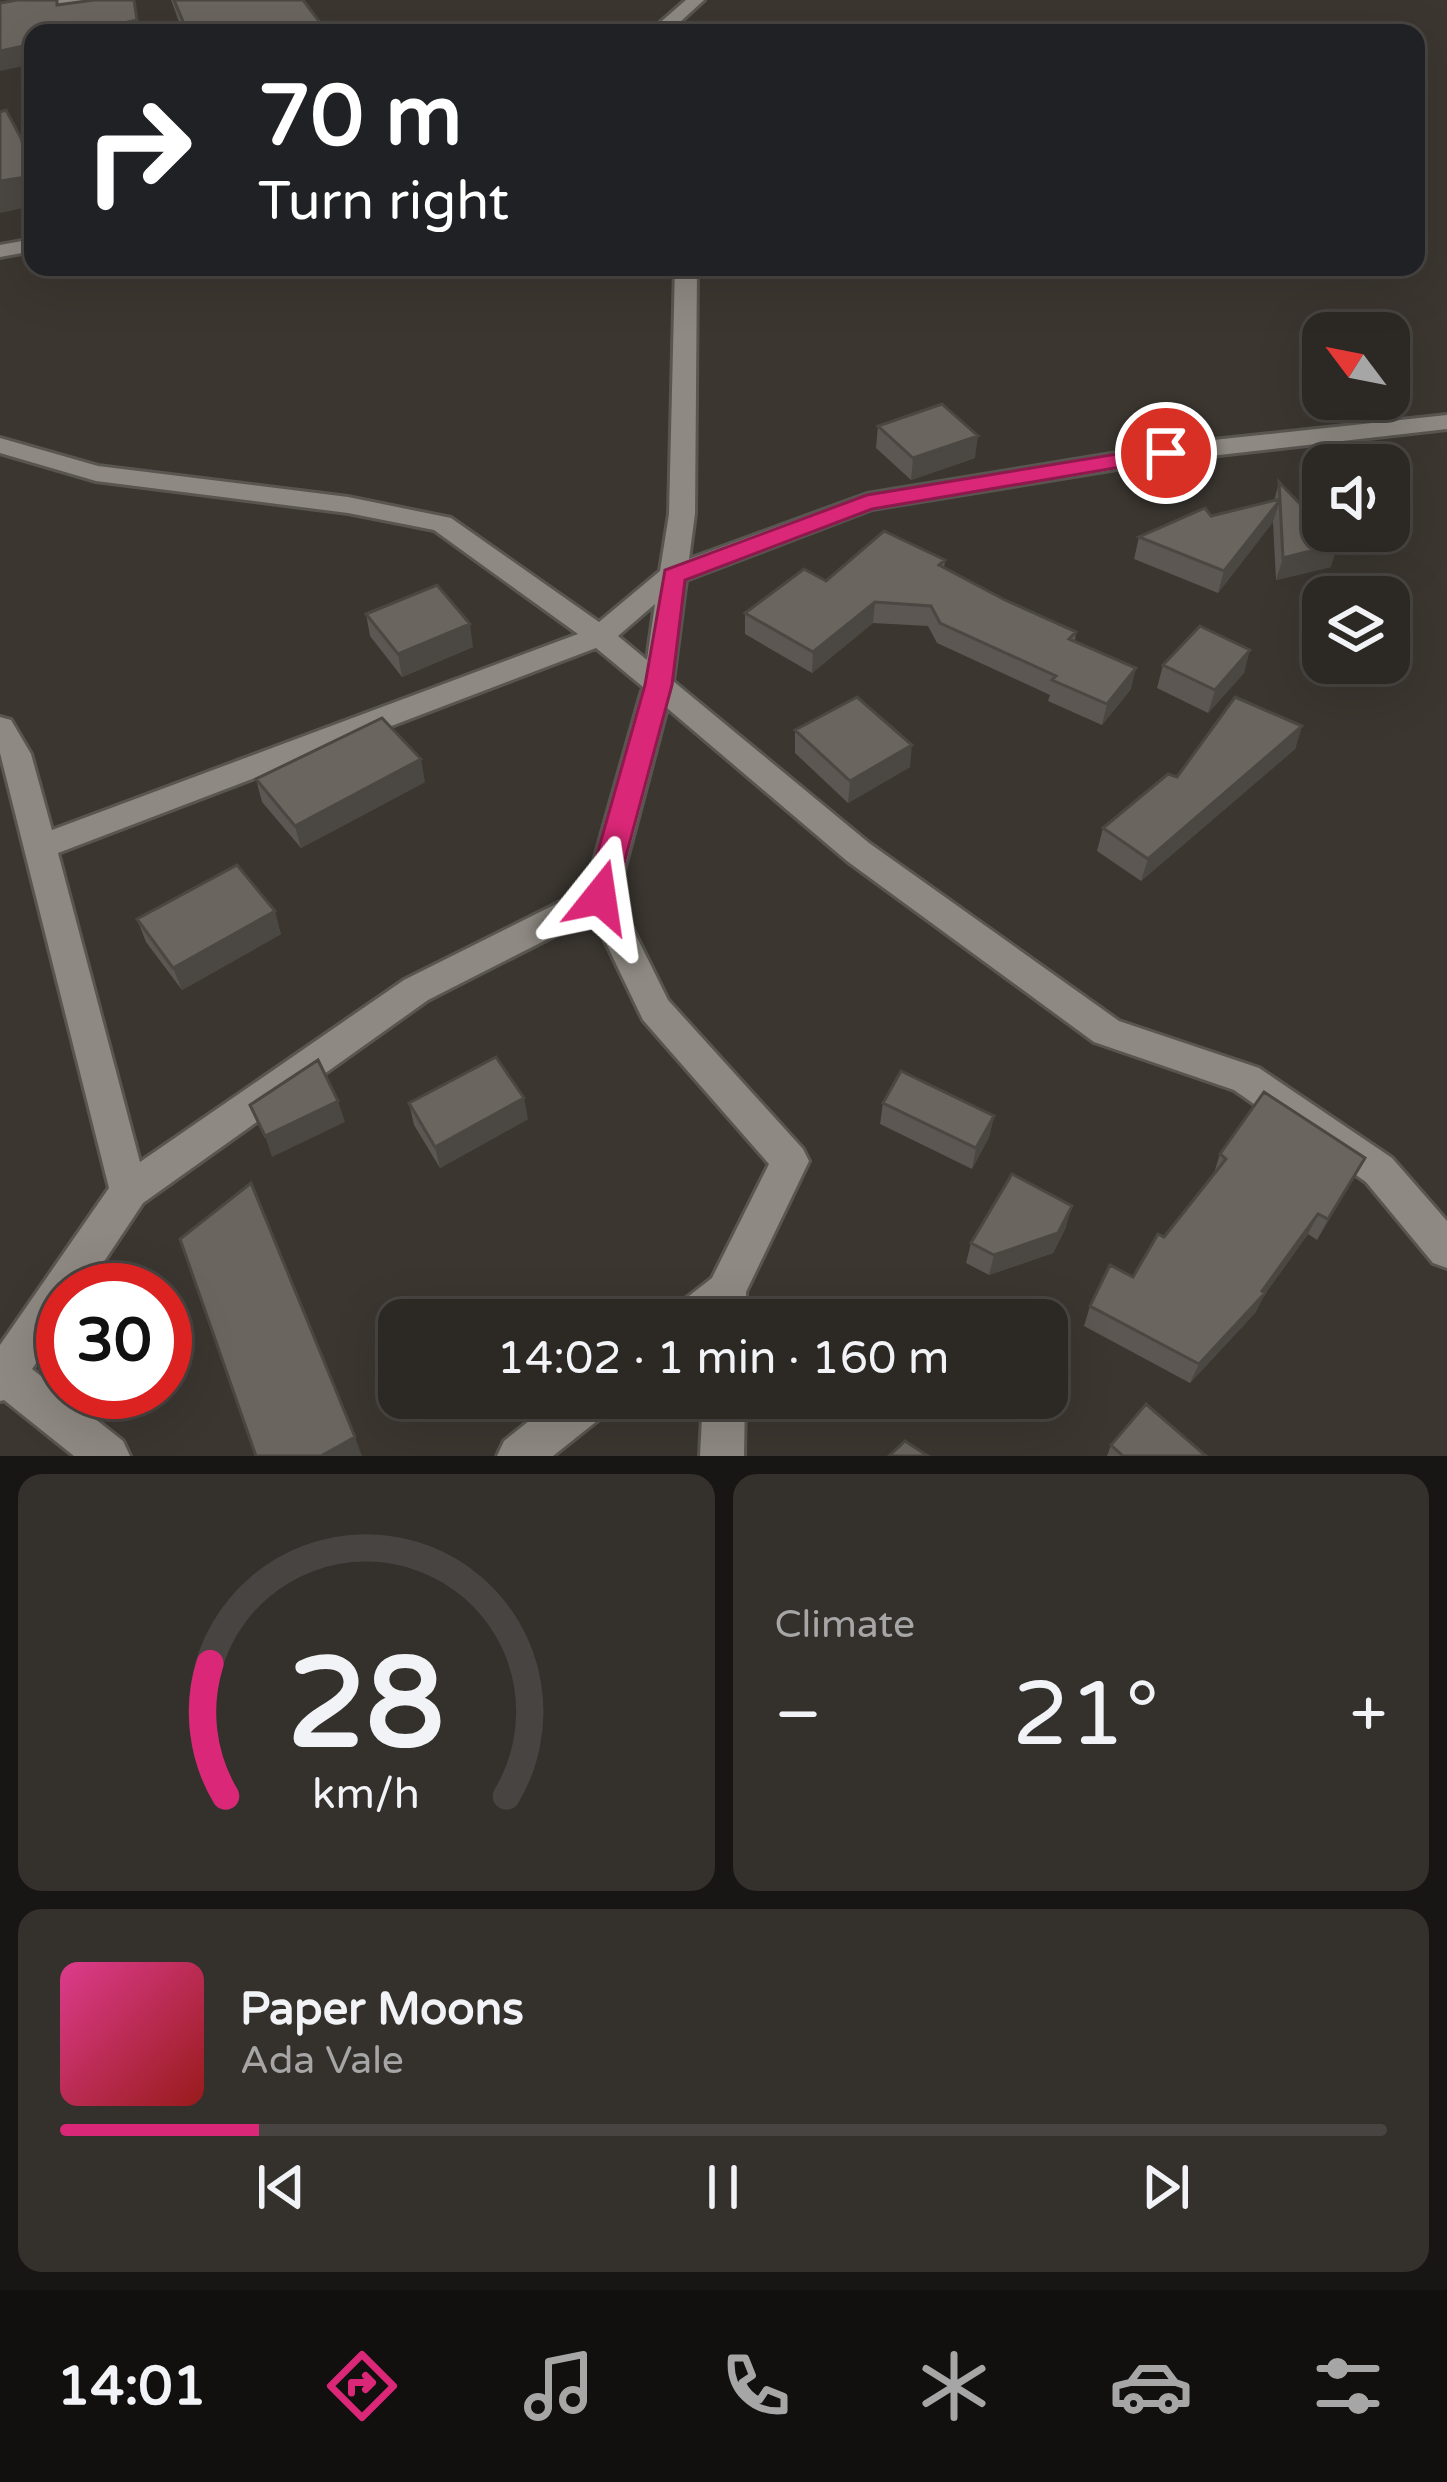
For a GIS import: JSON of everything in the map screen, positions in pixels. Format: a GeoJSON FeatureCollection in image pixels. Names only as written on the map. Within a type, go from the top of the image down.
{"type":"FeatureCollection","features":[{"type":"Feature","properties":{"kind":"street"},"geometry":{"type":"LineString","coordinates":[[0,15],[79,0]]}},
{"type":"Feature","properties":{"kind":"street"},"geometry":{"type":"LineString","coordinates":[[668,24],[696,0]]}},
{"type":"Feature","properties":{"kind":"street"},"geometry":{"type":"LineString","coordinates":[[686,276],[682,514],[674,575],[658,685],[600,897],[655,1010],[790,1161],[729,1299]]}},
{"type":"Feature","properties":{"kind":"street"},"geometry":{"type":"LineString","coordinates":[[40,847],[599,636],[674,575],[867,502],[1166,453],[1447,422]]}},
{"type":"Feature","properties":{"kind":"street"},"geometry":{"type":"LineString","coordinates":[[0,445],[96,473],[348,505],[442,524],[599,636],[858,852],[1107,1032],[1246,1079],[1379,1170],[1447,1250]]}},
{"type":"Feature","properties":{"kind":"street"},"geometry":{"type":"LineString","coordinates":[[0,728],[16,754],[129,1191]]}},
{"type":"Feature","properties":{"kind":"street"},"geometry":{"type":"LineString","coordinates":[[108,1456],[2,1378],[129,1191],[416,990],[600,897]]}},
{"type":"Feature","properties":{"kind":"street"},"geometry":{"type":"LineString","coordinates":[[519,1456],[566,1419]]}},
{"type":"Feature","properties":{"kind":"street"},"geometry":{"type":"LineString","coordinates":[[722,1456],[723,1419]]}},
{"type":"Feature","properties":{"kind":"building"},"geometry":{"type":"Polygon","coordinates":[[[134,0],[137,20],[24,24],[24,46],[0,51],[0,3],[134,0]]]}},
{"type":"Feature","properties":{"kind":"building"},"geometry":{"type":"Polygon","coordinates":[[[174,0],[303,0],[321,24],[184,24],[174,0]]]}},
{"type":"Feature","properties":{"kind":"building"},"geometry":{"type":"Polygon","coordinates":[[[6,110],[21,138],[24,177],[0,181],[0,112],[6,110]]]}},
{"type":"Feature","properties":{"kind":"building"},"geometry":{"type":"Polygon","coordinates":[[[942,404],[978,436],[913,458],[878,426],[942,404]]]}},
{"type":"Feature","properties":{"kind":"building"},"geometry":{"type":"Polygon","coordinates":[[[1279,482],[1302,506],[1302,552],[1307,552],[1283,558],[1280,500],[1224,571],[1139,537],[1205,508],[1211,516],[1280,499],[1279,482]]]}},
{"type":"Feature","properties":{"kind":"building"},"geometry":{"type":"Polygon","coordinates":[[[884,531],[945,560],[939,565],[1005,600],[1076,632],[1069,639],[1136,668],[1107,704],[940,623],[931,606],[875,602],[813,652],[745,613],[804,569],[826,581],[884,531]]]}},
{"type":"Feature","properties":{"kind":"building"},"geometry":{"type":"Polygon","coordinates":[[[437,585],[470,624],[398,654],[366,614],[437,585]]]}},
{"type":"Feature","properties":{"kind":"building"},"geometry":{"type":"Polygon","coordinates":[[[1200,626],[1250,650],[1215,690],[1163,665],[1200,626]]]}},
{"type":"Feature","properties":{"kind":"building"},"geometry":{"type":"Polygon","coordinates":[[[857,697],[912,745],[850,781],[795,730],[857,697]]]}},
{"type":"Feature","properties":{"kind":"building"},"geometry":{"type":"Polygon","coordinates":[[[1235,697],[1302,726],[1148,859],[1103,828],[1168,774],[1177,777],[1235,697]]]}},
{"type":"Feature","properties":{"kind":"building"},"geometry":{"type":"Polygon","coordinates":[[[382,718],[421,759],[295,826],[256,779],[382,718]]]}},
{"type":"Feature","properties":{"kind":"building"},"geometry":{"type":"Polygon","coordinates":[[[237,865],[275,911],[173,968],[137,919],[237,865]]]}},
{"type":"Feature","properties":{"kind":"building"},"geometry":{"type":"Polygon","coordinates":[[[496,1057],[524,1098],[435,1147],[409,1103],[496,1057]]]}},
{"type":"Feature","properties":{"kind":"building"},"geometry":{"type":"Polygon","coordinates":[[[318,1060],[338,1101],[265,1136],[250,1105],[318,1060]]]}},
{"type":"Feature","properties":{"kind":"building"},"geometry":{"type":"Polygon","coordinates":[[[901,1071],[994,1116],[976,1148],[883,1103],[901,1071]]]}},
{"type":"Feature","properties":{"kind":"building"},"geometry":{"type":"Polygon","coordinates":[[[1264,1092],[1365,1158],[1328,1219],[1318,1214],[1262,1291],[1265,1293],[1199,1364],[1090,1306],[1110,1265],[1133,1277],[1158,1234],[1164,1237],[1226,1159],[1220,1154],[1264,1092]]]}},
{"type":"Feature","properties":{"kind":"building"},"geometry":{"type":"Polygon","coordinates":[[[1012,1174],[1072,1206],[1058,1233],[994,1255],[971,1243],[1012,1174]]]}},
{"type":"Feature","properties":{"kind":"building"},"geometry":{"type":"Polygon","coordinates":[[[251,1183],[355,1437],[321,1456],[256,1456],[180,1239],[251,1183]]]}},
{"type":"Feature","properties":{"kind":"building"},"geometry":{"type":"Polygon","coordinates":[[[1146,1404],[1206,1456],[1123,1456],[1111,1445],[1146,1404]]]}},
{"type":"Feature","properties":{"kind":"building"},"geometry":{"type":"Polygon","coordinates":[[[905,1441],[928,1456],[889,1456],[905,1441]]]}},
{"type":"Feature","properties":{"kind":"route"},"geometry":{"type":"LineString","coordinates":[[600,897],[658,685],[674,575],[867,502],[1166,453]]}}]}
